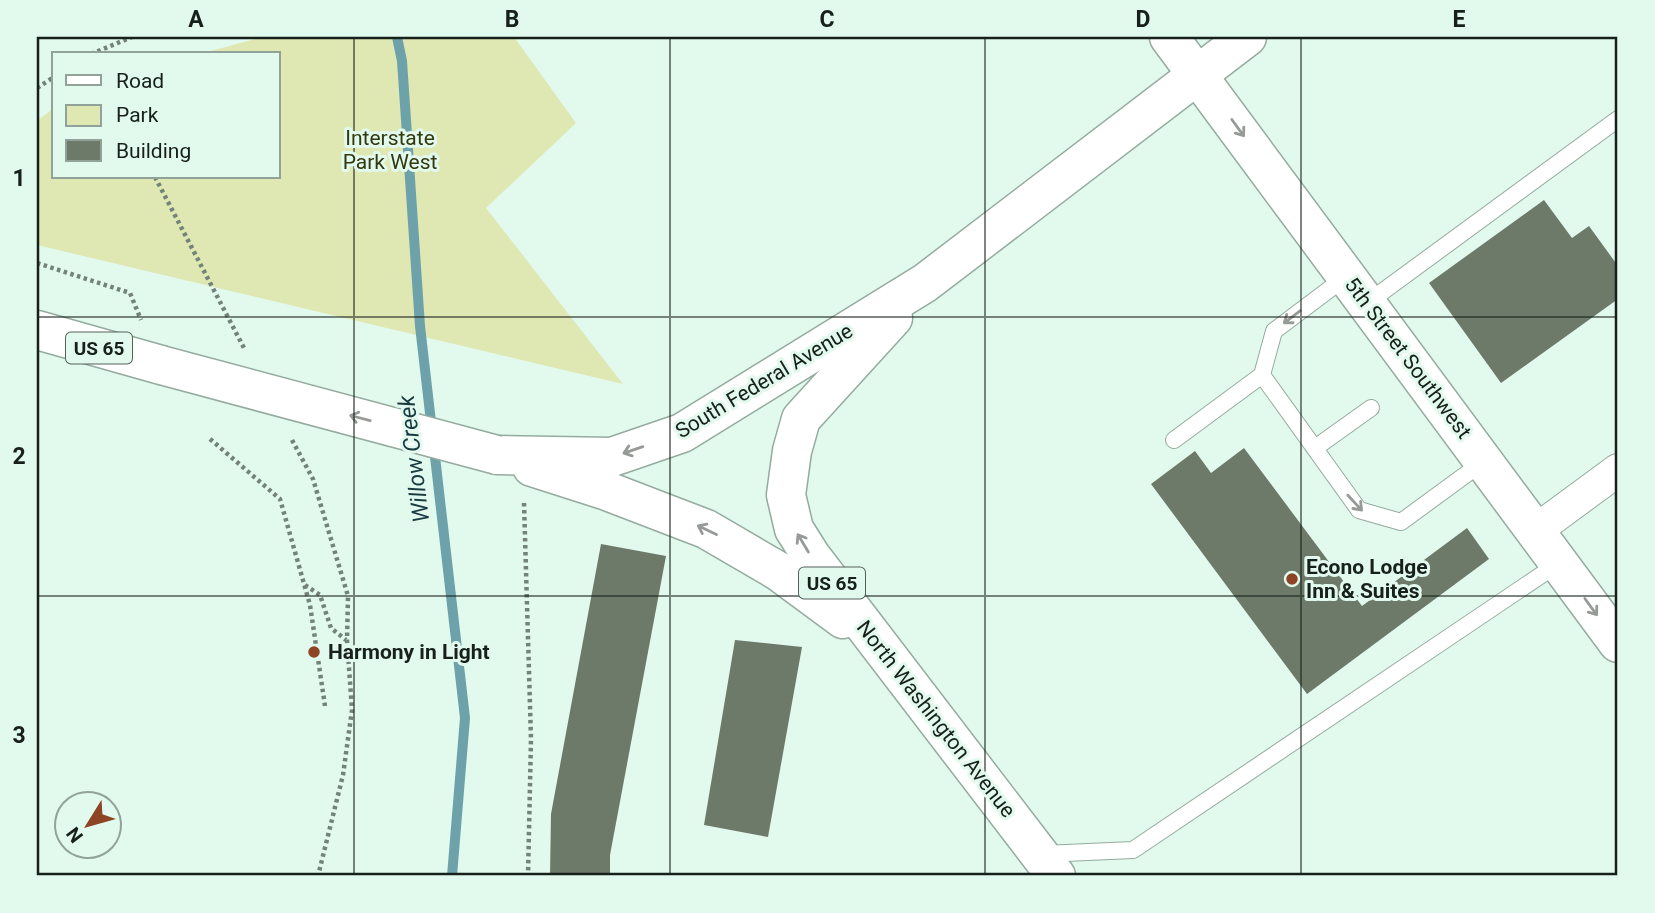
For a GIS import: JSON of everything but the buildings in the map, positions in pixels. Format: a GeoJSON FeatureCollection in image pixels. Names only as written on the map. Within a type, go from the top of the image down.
{"type":"FeatureCollection","features":[{"type":"Feature","properties":{"kind":"main road","name":"5th Street Southwest"},"geometry":{"type":"LineString","coordinates":[[1169,37],[1618,643]]}},
{"type":"Feature","properties":{"kind":"main road","name":"South Federal Avenue"},"geometry":{"type":"LineString","coordinates":[[37,330],[496,455],[612,457],[682,433],[925,283],[1247,37]]}},
{"type":"Feature","properties":{"kind":"main road","name":"North Washington Avenue"},"geometry":{"type":"LineString","coordinates":[[925,283],[801,419],[792,451],[786,495],[794,529],[811,556],[1052,869]]}},
{"type":"Feature","properties":{"kind":"main road"},"geometry":{"type":"LineString","coordinates":[[496,455],[607,491],[706,528],[778,571],[884,650]]}},
{"type":"Feature","properties":{"kind":"street"},"geometry":{"type":"LineString","coordinates":[[1535,531],[1618,470]]}},
{"type":"Feature","properties":{"kind":"lane"},"geometry":{"type":"LineString","coordinates":[[1174,440],[1262,375],[1274,331],[1357,290],[1618,119]]}},
{"type":"Feature","properties":{"kind":"lane"},"geometry":{"type":"LineString","coordinates":[[1262,375],[1359,510],[1401,522],[1484,462]]}},
{"type":"Feature","properties":{"kind":"lane"},"geometry":{"type":"LineString","coordinates":[[1314,448],[1371,408]]}},
{"type":"Feature","properties":{"kind":"lane"},"geometry":{"type":"LineString","coordinates":[[1052,869],[1133,850],[1559,563]]}},
{"type":"Feature","properties":{"kind":"path"},"geometry":{"type":"LineString","coordinates":[[97,52],[131,37]]}},
{"type":"Feature","properties":{"kind":"path"},"geometry":{"type":"LineString","coordinates":[[37,88],[52,78]]}},
{"type":"Feature","properties":{"kind":"path"},"geometry":{"type":"LineString","coordinates":[[156,178],[250,358]]}},
{"type":"Feature","properties":{"kind":"path"},"geometry":{"type":"LineString","coordinates":[[37,263],[130,293]]}},
{"type":"Feature","properties":{"kind":"path"},"geometry":{"type":"LineString","coordinates":[[288,431],[313,479],[348,596],[347,640],[352,710],[343,775],[318,876]]}},
{"type":"Feature","properties":{"kind":"path"},"geometry":{"type":"LineString","coordinates":[[210,439],[280,499],[310,605],[326,706]]}},
{"type":"Feature","properties":{"kind":"path"},"geometry":{"type":"LineString","coordinates":[[496,455],[524,491],[531,739],[528,876]]}},
{"type":"Feature","properties":{"kind":"path"},"geometry":{"type":"LineString","coordinates":[[304,585],[320,595],[331,628],[347,640]]}},
{"type":"Feature","properties":{"kind":"green space","name":"Interstate Park West"},"geometry":{"type":"Polygon","coordinates":[[[262,37],[514,37],[576,123],[486,208],[623,384],[37,245],[37,121],[52,110],[52,178],[280,178],[280,52],[207,52],[262,37]]]}},
{"type":"Feature","properties":{"kind":"waterway","name":"Willow Creek"},"geometry":{"type":"LineString","coordinates":[[397,37],[402,61],[420,326],[465,718],[452,876]]}},
{"type":"Feature","properties":{"kind":"place","name":"Econo Lodge Inn & Suites"},"geometry":{"type":"Point","coordinates":[1292,579]}},
{"type":"Feature","properties":{"kind":"place","name":"Harmony in Light"},"geometry":{"type":"Point","coordinates":[314,652]}}]}
